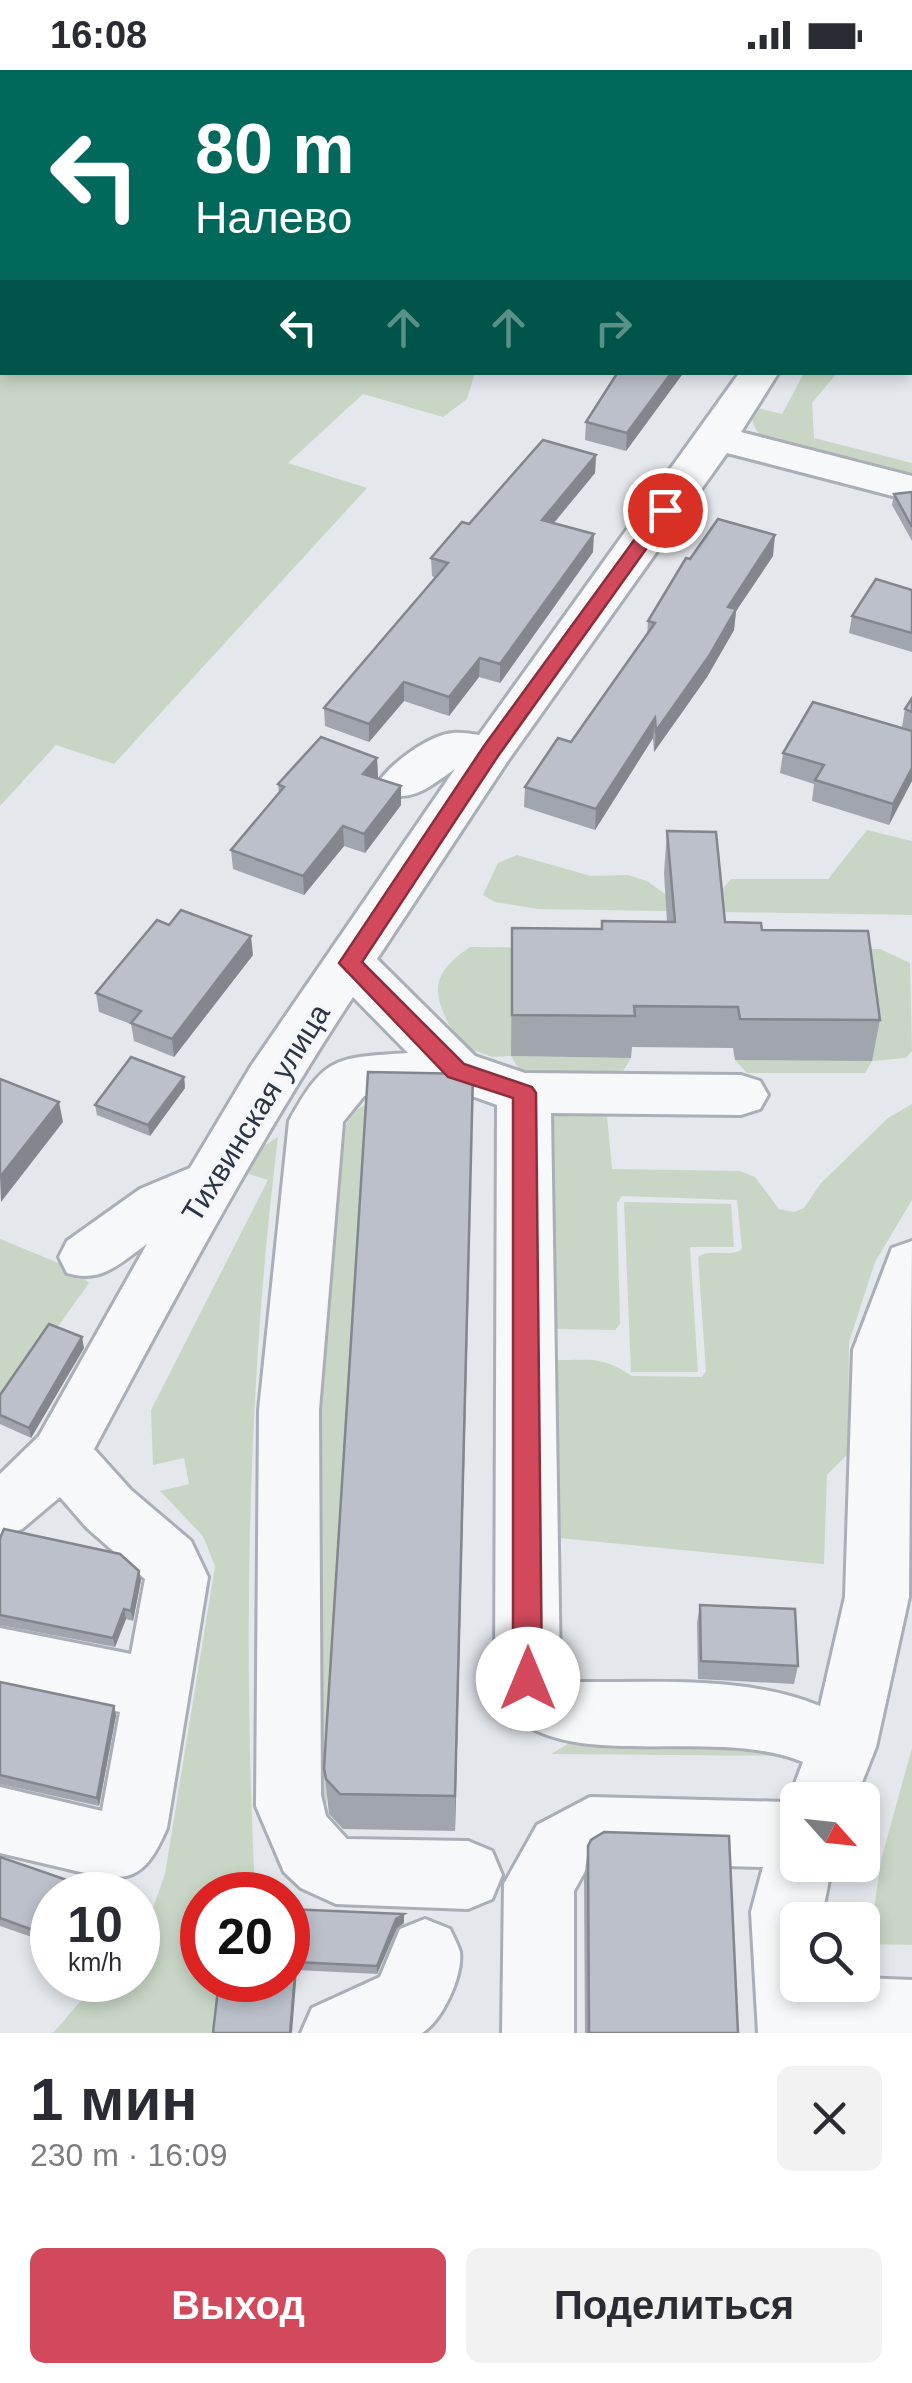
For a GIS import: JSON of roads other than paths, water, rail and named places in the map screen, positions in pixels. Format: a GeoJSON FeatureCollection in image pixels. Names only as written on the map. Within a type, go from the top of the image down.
{"type":"FeatureCollection","features":[{"type":"Feature","properties":{"kind":"lane","name":"Тихвинская улица"},"geometry":{"type":"LineString","coordinates":[[0,1510],[36,1482],[60,1454],[270,1080],[491,751],[717,438],[758,375]]}},
{"type":"Feature","properties":{"kind":"lane"},"geometry":{"type":"LineString","coordinates":[[717,438],[912,489]]}},
{"type":"Feature","properties":{"kind":"lane"},"geometry":{"type":"LineString","coordinates":[[402,783],[453,748],[491,751]]}},
{"type":"Feature","properties":{"kind":"lane"},"geometry":{"type":"LineString","coordinates":[[350,963],[456,1070]]}},
{"type":"Feature","properties":{"kind":"lane"},"geometry":{"type":"LineString","coordinates":[[270,1080],[456,1070],[524,1093],[740,1095]]}},
{"type":"Feature","properties":{"kind":"lane"},"geometry":{"type":"LineString","coordinates":[[350,1078],[330,1097],[316,1121],[289,1410],[288,1795],[292,1825],[309,1850],[336,1870],[468,1875]]}},
{"type":"Feature","properties":{"kind":"lane"},"geometry":{"type":"LineString","coordinates":[[524,1093],[528,1679],[544,1700],[566,1712],[695,1714],[783,1722],[832,1774]]}},
{"type":"Feature","properties":{"kind":"lane"},"geometry":{"type":"LineString","coordinates":[[87,1257],[160,1204],[209,1183]]}},
{"type":"Feature","properties":{"kind":"lane"},"geometry":{"type":"LineString","coordinates":[[832,1774],[877,1597],[860,1514],[882,1350],[912,1264]]}},
{"type":"Feature","properties":{"kind":"lane"},"geometry":{"type":"LineString","coordinates":[[0,1820],[116,1846],[133,1828],[159,1690],[176,1577],[169,1560],[109,1509],[60,1454]]}},
{"type":"Feature","properties":{"kind":"lane"},"geometry":{"type":"LineString","coordinates":[[0,1658],[159,1690]]}},
{"type":"Feature","properties":{"kind":"lane"},"geometry":{"type":"LineString","coordinates":[[538,2033],[539,1884],[560,1848],[590,1830],[780,1835]]}},
{"type":"Feature","properties":{"kind":"lane"},"geometry":{"type":"LineString","coordinates":[[794,1882],[786,1912],[793,2022],[912,2016]]}},
{"type":"Feature","properties":{"kind":"lane"},"geometry":{"type":"LineString","coordinates":[[337,2033],[408,2004],[420,1985],[425,1954]]}}]}
